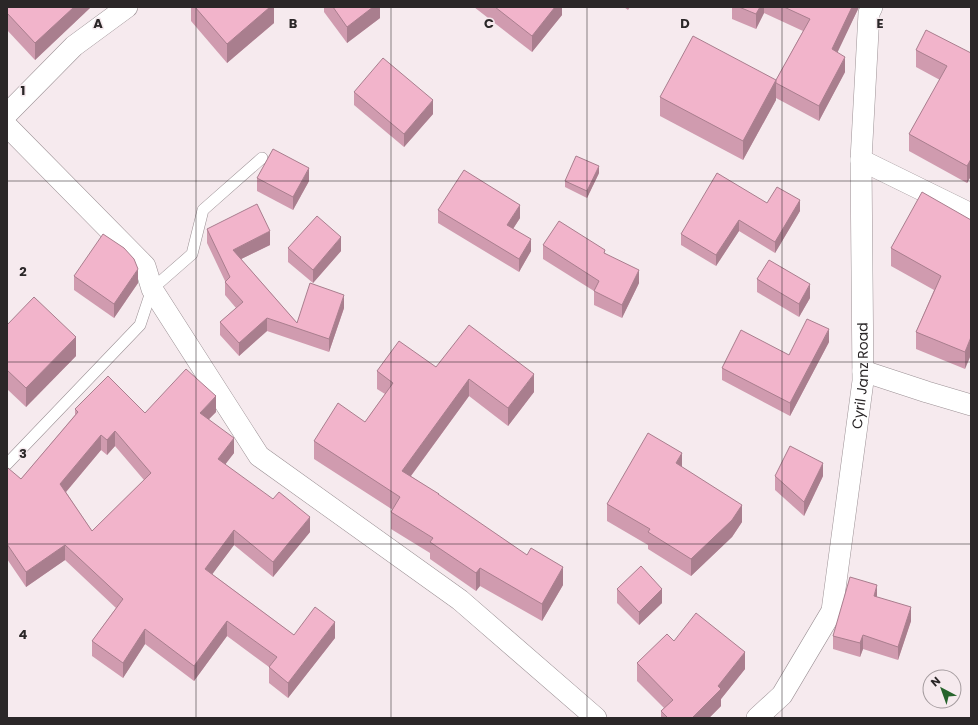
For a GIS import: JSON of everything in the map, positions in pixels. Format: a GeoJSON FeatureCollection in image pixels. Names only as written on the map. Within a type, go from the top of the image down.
{"type":"FeatureCollection","features":[{"type":"Feature","properties":{"kind":"street"},"geometry":{"type":"LineString","coordinates":[[7,114],[74,46],[127,7]]}},
{"type":"Feature","properties":{"kind":"street","name":"Cyril Janz Road"},"geometry":{"type":"LineString","coordinates":[[757,718],[782,695],[832,611],[863,381],[861,160],[868,13],[872,7]]}},
{"type":"Feature","properties":{"kind":"street"},"geometry":{"type":"LineString","coordinates":[[7,126],[145,266],[152,289],[259,456],[460,600],[596,718]]}},
{"type":"Feature","properties":{"kind":"street"},"geometry":{"type":"LineString","coordinates":[[861,160],[971,214]]}},
{"type":"Feature","properties":{"kind":"street"},"geometry":{"type":"LineString","coordinates":[[863,371],[971,405]]}},
{"type":"Feature","properties":{"kind":"lane"},"geometry":{"type":"LineString","coordinates":[[7,464],[140,324],[152,289],[192,254],[203,210],[262,158]]}},
{"type":"Feature","properties":{"kind":"building"},"geometry":{"type":"Polygon","coordinates":[[[7,7],[74,7],[35,43],[7,13],[7,7]]]}},
{"type":"Feature","properties":{"kind":"building"},"geometry":{"type":"Polygon","coordinates":[[[195,7],[270,7],[227,44],[195,7]]]}},
{"type":"Feature","properties":{"kind":"building"},"geometry":{"type":"Polygon","coordinates":[[[333,7],[373,7],[347,27],[333,7]]]}},
{"type":"Feature","properties":{"kind":"building"},"geometry":{"type":"Polygon","coordinates":[[[495,7],[555,7],[532,36],[495,7]]]}},
{"type":"Feature","properties":{"kind":"building"},"geometry":{"type":"Polygon","coordinates":[[[739,7],[760,7],[756,14],[739,7]]]}},
{"type":"Feature","properties":{"kind":"building"},"geometry":{"type":"Polygon","coordinates":[[[784,7],[852,7],[832,49],[845,57],[819,106],[776,83],[776,80],[810,19],[784,7]]]}},
{"type":"Feature","properties":{"kind":"building"},"geometry":{"type":"Polygon","coordinates":[[[926,30],[971,53],[971,159],[967,166],[909,134],[947,66],[916,50],[926,30]]]}},
{"type":"Feature","properties":{"kind":"building"},"geometry":{"type":"Polygon","coordinates":[[[693,36],[776,80],[743,141],[660,97],[693,36]]]}},
{"type":"Feature","properties":{"kind":"building"},"geometry":{"type":"Polygon","coordinates":[[[383,58],[433,100],[404,134],[354,92],[383,58]]]}},
{"type":"Feature","properties":{"kind":"building"},"geometry":{"type":"Polygon","coordinates":[[[273,149],[309,168],[293,197],[257,178],[273,149]]]}},
{"type":"Feature","properties":{"kind":"building"},"geometry":{"type":"Polygon","coordinates":[[[576,156],[599,166],[587,191],[565,181],[576,156]]]}},
{"type":"Feature","properties":{"kind":"building"},"geometry":{"type":"Polygon","coordinates":[[[464,170],[520,205],[507,225],[531,239],[519,259],[438,210],[464,170]]]}},
{"type":"Feature","properties":{"kind":"building"},"geometry":{"type":"Polygon","coordinates":[[[717,173],[767,203],[777,187],[800,200],[775,242],[739,220],[716,255],[681,234],[717,173]]]}},
{"type":"Feature","properties":{"kind":"building"},"geometry":{"type":"Polygon","coordinates":[[[922,192],[971,220],[971,337],[965,352],[916,332],[941,276],[891,248],[922,192]]]}},
{"type":"Feature","properties":{"kind":"building"},"geometry":{"type":"Polygon","coordinates":[[[257,204],[270,231],[233,250],[297,323],[310,283],[344,295],[329,339],[267,318],[239,343],[220,322],[243,302],[225,282],[230,277],[207,229],[257,204]]]}},
{"type":"Feature","properties":{"kind":"building"},"geometry":{"type":"Polygon","coordinates":[[[317,216],[341,237],[313,270],[288,248],[317,216]]]}},
{"type":"Feature","properties":{"kind":"building"},"geometry":{"type":"Polygon","coordinates":[[[559,221],[605,250],[604,253],[639,270],[622,305],[594,291],[599,281],[543,245],[559,221]]]}},
{"type":"Feature","properties":{"kind":"building"},"geometry":{"type":"Polygon","coordinates":[[[103,234],[124,248],[134,259],[138,269],[114,304],[74,276],[103,234]]]}},
{"type":"Feature","properties":{"kind":"building"},"geometry":{"type":"Polygon","coordinates":[[[769,260],[810,284],[799,304],[757,279],[769,260]]]}},
{"type":"Feature","properties":{"kind":"building"},"geometry":{"type":"Polygon","coordinates":[[[34,297],[76,337],[26,388],[7,370],[7,325],[34,297]]]}},
{"type":"Feature","properties":{"kind":"building"},"geometry":{"type":"Polygon","coordinates":[[[807,319],[829,329],[790,403],[722,368],[741,330],[789,355],[807,319]]]}},
{"type":"Feature","properties":{"kind":"building"},"geometry":{"type":"Polygon","coordinates":[[[469,325],[534,374],[508,408],[469,379],[402,471],[439,494],[527,555],[531,548],[563,567],[542,604],[480,568],[476,573],[430,542],[433,538],[391,512],[400,497],[314,441],[338,403],[365,422],[393,383],[377,371],[399,341],[436,367],[469,325]]]}},
{"type":"Feature","properties":{"kind":"building"},"geometry":{"type":"Polygon","coordinates":[[[186,369],[216,396],[200,413],[234,438],[218,459],[273,499],[279,492],[310,517],[273,562],[234,530],[205,569],[294,635],[315,607],[335,622],[288,683],[269,667],[277,657],[227,621],[194,666],[145,629],[123,663],[92,641],[123,599],[65,545],[26,572],[7,544],[8,468],[21,479],[78,412],[75,409],[108,376],[145,413],[186,369]],[[115,431],[107,440],[101,435],[60,484],[92,531],[151,473],[115,431]]]}},
{"type":"Feature","properties":{"kind":"building"},"geometry":{"type":"Polygon","coordinates":[[[648,433],[682,453],[676,463],[742,505],[732,520],[691,559],[648,532],[650,529],[607,504],[648,433]]]}},
{"type":"Feature","properties":{"kind":"building"},"geometry":{"type":"Polygon","coordinates":[[[790,446],[823,463],[804,502],[775,476],[790,446]]]}},
{"type":"Feature","properties":{"kind":"building"},"geometry":{"type":"Polygon","coordinates":[[[641,566],[662,589],[639,612],[617,589],[641,566]]]}},
{"type":"Feature","properties":{"kind":"building"},"geometry":{"type":"Polygon","coordinates":[[[850,577],[877,585],[874,596],[911,607],[898,647],[863,635],[860,643],[833,636],[850,577]]]}},
{"type":"Feature","properties":{"kind":"building"},"geometry":{"type":"Polygon","coordinates":[[[696,613],[745,652],[718,686],[721,689],[692,718],[668,718],[661,711],[673,700],[637,663],[667,634],[674,641],[696,613]]]}}]}
